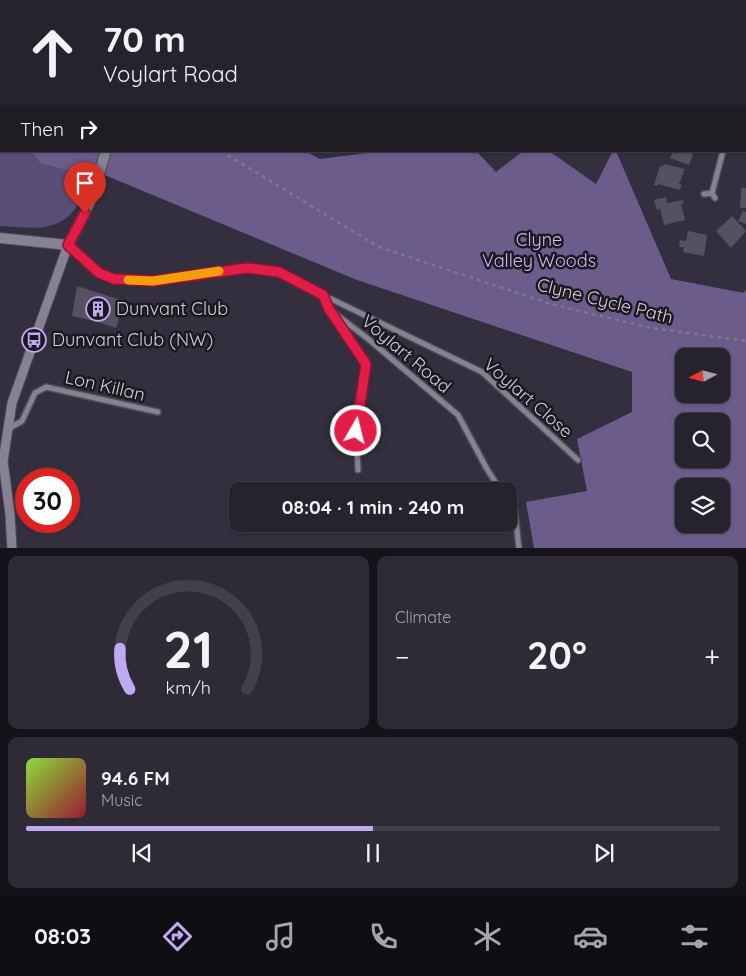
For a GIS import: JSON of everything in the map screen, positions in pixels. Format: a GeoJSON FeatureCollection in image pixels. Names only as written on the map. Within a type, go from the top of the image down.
{"type":"FeatureCollection","features":[{"type":"Feature","properties":{"kind":"main road"},"geometry":{"type":"LineString","coordinates":[[0,238],[68,245],[91,199],[106,152]]}},
{"type":"Feature","properties":{"kind":"street"},"geometry":{"type":"LineString","coordinates":[[715,198],[712,193],[723,152]]}},
{"type":"Feature","properties":{"kind":"street"},"geometry":{"type":"LineString","coordinates":[[704,194],[712,193]]}},
{"type":"Feature","properties":{"kind":"street"},"geometry":{"type":"LineString","coordinates":[[12,548],[10,514],[3,461],[12,403],[68,245],[99,273],[114,279],[153,281],[247,268],[279,272],[323,295]]}},
{"type":"Feature","properties":{"kind":"street","name":"Voylart Road"},"geometry":{"type":"LineString","coordinates":[[323,295],[329,309],[367,338],[458,415],[495,482]]}},
{"type":"Feature","properties":{"kind":"street","name":"Voylart Close"},"geometry":{"type":"LineString","coordinates":[[323,295],[482,372],[578,460]]}},
{"type":"Feature","properties":{"kind":"street"},"geometry":{"type":"LineString","coordinates":[[329,309],[366,364],[356,431],[358,470]]}},
{"type":"Feature","properties":{"kind":"street","name":"Lon Killan"},"geometry":{"type":"LineString","coordinates":[[8,430],[22,421],[35,393],[46,387],[158,412]]}},
{"type":"Feature","properties":{"kind":"street"},"geometry":{"type":"LineString","coordinates":[[517,526],[520,548]]}},
{"type":"Feature","properties":{"kind":"path","name":"Clyne Cycle Path"},"geometry":{"type":"LineString","coordinates":[[223,152],[379,247],[551,304],[651,328],[746,341]]}},
{"type":"Feature","properties":{"kind":"shaded area"},"geometry":{"type":"Polygon","coordinates":[[[0,152],[32,152],[40,163],[87,176],[79,203],[63,221],[37,228],[0,226],[0,152]]]}},
{"type":"Feature","properties":{"kind":"green space","name":"Clyne Valley Woods"},"geometry":{"type":"Polygon","coordinates":[[[32,152],[307,152],[320,159],[374,152],[477,152],[496,172],[522,152],[550,152],[596,184],[612,152],[616,152],[671,279],[744,293],[746,289],[746,548],[534,548],[526,502],[587,491],[577,439],[632,412],[632,372],[357,280],[107,176],[87,176],[40,163],[32,152]]]}},
{"type":"Feature","properties":{"kind":"building"},"geometry":{"type":"Polygon","coordinates":[[[673,152],[694,152],[689,165],[670,158],[673,152]]]}},
{"type":"Feature","properties":{"kind":"building"},"geometry":{"type":"Polygon","coordinates":[[[664,164],[685,169],[679,184],[682,185],[680,190],[658,184],[657,186],[654,185],[660,166],[664,164]]]}},
{"type":"Feature","properties":{"kind":"building"},"geometry":{"type":"Polygon","coordinates":[[[741,188],[746,188],[746,208],[740,208],[741,188]]]}},
{"type":"Feature","properties":{"kind":"building"},"geometry":{"type":"Polygon","coordinates":[[[666,197],[667,203],[683,200],[684,203],[681,204],[685,220],[664,225],[660,209],[657,210],[654,200],[666,197]]]}},
{"type":"Feature","properties":{"kind":"building"},"geometry":{"type":"Polygon","coordinates":[[[743,211],[746,212],[746,224],[738,221],[743,211]]]}},
{"type":"Feature","properties":{"kind":"building"},"geometry":{"type":"Polygon","coordinates":[[[732,216],[746,231],[731,248],[716,231],[732,216]]]}},
{"type":"Feature","properties":{"kind":"building"},"geometry":{"type":"Polygon","coordinates":[[[688,231],[707,235],[704,256],[683,252],[684,247],[679,247],[680,240],[686,241],[688,231]]]}},
{"type":"Feature","properties":{"kind":"building","name":"Dunvant Club"},"geometry":{"type":"Polygon","coordinates":[[[77,286],[124,301],[116,328],[72,316],[77,286]]]}},
{"type":"Feature","properties":{"kind":"slow traffic"},"geometry":{"type":"LineString","coordinates":[[128,280],[153,281],[219,271]]}},
{"type":"Feature","properties":{"kind":"place","name":"Dunvant Club"},"geometry":{"type":"Point","coordinates":[98,309]}},
{"type":"Feature","properties":{"kind":"place","name":"Dunvant Club (NW)"},"geometry":{"type":"Point","coordinates":[34,340]}},
{"type":"Feature","properties":{"kind":"route"},"geometry":{"type":"LineString","coordinates":[[85,213],[68,245],[99,273],[114,279],[153,281],[247,268],[279,272],[323,295],[329,309],[366,364],[356,431]]}}]}
